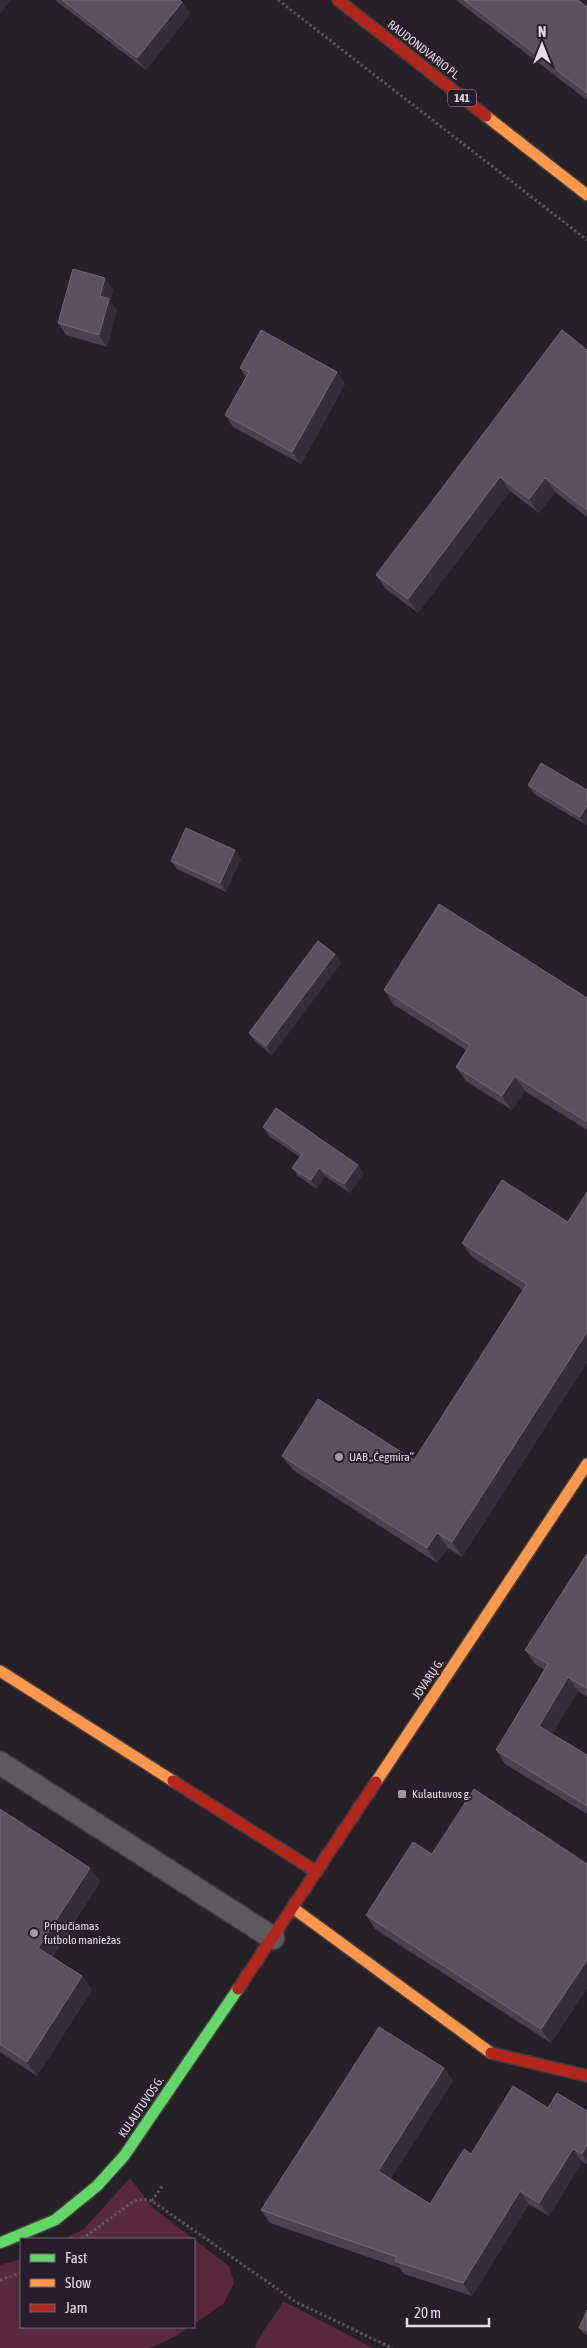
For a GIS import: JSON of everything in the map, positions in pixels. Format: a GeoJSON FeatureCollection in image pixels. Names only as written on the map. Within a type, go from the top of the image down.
{"type":"FeatureCollection","features":[{"type":"Feature","properties":{"kind":"street","name":"RAUDONDVARIO PL."},"geometry":{"type":"LineString","coordinates":[[338,0],[587,196]]}},
{"type":"Feature","properties":{"kind":"street","name":"JOVARŲ G."},"geometry":{"type":"LineString","coordinates":[[292,1908],[587,1464]]}},
{"type":"Feature","properties":{"kind":"street"},"geometry":{"type":"LineString","coordinates":[[0,1672],[317,1872]]}},
{"type":"Feature","properties":{"kind":"street"},"geometry":{"type":"LineString","coordinates":[[0,1763],[273,1938]]}},
{"type":"Feature","properties":{"kind":"street"},"geometry":{"type":"LineString","coordinates":[[292,1908],[492,2054],[587,2076]]}},
{"type":"Feature","properties":{"kind":"street","name":"KULAUTUVOS G."},"geometry":{"type":"LineString","coordinates":[[0,2244],[57,2220],[74,2208],[109,2175],[292,1908]]}},
{"type":"Feature","properties":{"kind":"path"},"geometry":{"type":"LineString","coordinates":[[278,0],[587,240]]}},
{"type":"Feature","properties":{"kind":"path"},"geometry":{"type":"LineString","coordinates":[[152,2202],[163,2184]]}},
{"type":"Feature","properties":{"kind":"path"},"geometry":{"type":"LineString","coordinates":[[83,2238],[134,2202],[143,2199],[152,2202],[296,2302],[392,2348]]}},
{"type":"Feature","properties":{"kind":"path"},"geometry":{"type":"LineString","coordinates":[[0,2280],[20,2273]]}},
{"type":"Feature","properties":{"kind":"shaded area"},"geometry":{"type":"Polygon","coordinates":[[[130,2178],[153,2208],[193,2238],[66,2238],[84,2229],[130,2178]]]}},
{"type":"Feature","properties":{"kind":"shaded area"},"geometry":{"type":"Polygon","coordinates":[[[195,2240],[229,2266],[234,2283],[224,2303],[195,2323],[195,2240]]]}},
{"type":"Feature","properties":{"kind":"shaded area"},"geometry":{"type":"Polygon","coordinates":[[[20,2259],[20,2328],[188,2328],[174,2337],[150,2348],[0,2348],[0,2265],[20,2259]]]}},
{"type":"Feature","properties":{"kind":"shaded area"},"geometry":{"type":"Polygon","coordinates":[[[283,2301],[373,2348],[255,2348],[260,2336],[283,2301]]]}},
{"type":"Feature","properties":{"kind":"building"},"geometry":{"type":"Polygon","coordinates":[[[62,0],[180,0],[182,2],[137,58],[62,0]]]}},
{"type":"Feature","properties":{"kind":"building"},"geometry":{"type":"Polygon","coordinates":[[[464,0],[578,0],[587,7],[587,93],[464,0]]]}},
{"type":"Feature","properties":{"kind":"building"},"geometry":{"type":"Polygon","coordinates":[[[73,269],[105,278],[100,296],[109,299],[99,335],[58,323],[73,269]]]}},
{"type":"Feature","properties":{"kind":"building"},"geometry":{"type":"Polygon","coordinates":[[[261,330],[337,372],[292,452],[225,415],[249,372],[240,368],[261,330]]]}},
{"type":"Feature","properties":{"kind":"building"},"geometry":{"type":"Polygon","coordinates":[[[562,330],[587,350],[587,510],[545,478],[529,499],[500,477],[408,599],[376,575],[562,330]]]}},
{"type":"Feature","properties":{"kind":"building"},"geometry":{"type":"Polygon","coordinates":[[[541,763],[587,790],[587,805],[580,817],[528,785],[541,763]]]}},
{"type":"Feature","properties":{"kind":"building"},"geometry":{"type":"Polygon","coordinates":[[[186,828],[235,850],[220,883],[171,861],[186,828]]]}},
{"type":"Feature","properties":{"kind":"building"},"geometry":{"type":"Polygon","coordinates":[[[439,904],[587,998],[587,1122],[515,1076],[502,1096],[456,1067],[470,1045],[384,990],[439,904]]]}},
{"type":"Feature","properties":{"kind":"building"},"geometry":{"type":"Polygon","coordinates":[[[318,941],[335,954],[266,1046],[249,1033],[318,941]]]}},
{"type":"Feature","properties":{"kind":"building"},"geometry":{"type":"Polygon","coordinates":[[[276,1108],[358,1165],[344,1184],[319,1168],[311,1180],[292,1168],[302,1154],[263,1127],[276,1108]]]}},
{"type":"Feature","properties":{"kind":"building"},"geometry":{"type":"Polygon","coordinates":[[[502,1180],[568,1222],[587,1192],[587,1332],[452,1542],[437,1533],[427,1548],[282,1456],[318,1399],[414,1460],[527,1284],[462,1243],[502,1180]]]}},
{"type":"Feature","properties":{"kind":"building"},"geometry":{"type":"Polygon","coordinates":[[[587,1554],[587,1689],[568,1677],[539,1726],[587,1755],[587,1806],[496,1750],[548,1664],[525,1650],[587,1554]]]}},
{"type":"Feature","properties":{"kind":"building"},"geometry":{"type":"Polygon","coordinates":[[[474,1789],[587,1864],[587,1960],[541,2029],[366,1915],[413,1842],[432,1854],[474,1789]]]}},
{"type":"Feature","properties":{"kind":"building","name":"Pripučiamas futbolo maniežas"},"geometry":{"type":"Polygon","coordinates":[[[0,1809],[90,1868],[38,1948],[82,1976],[27,2062],[0,2044],[0,1809]]]}},
{"type":"Feature","properties":{"kind":"building"},"geometry":{"type":"Polygon","coordinates":[[[379,2027],[444,2068],[378,2171],[430,2204],[464,2149],[471,2154],[513,2086],[548,2108],[557,2093],[587,2111],[587,2145],[582,2154],[573,2149],[539,2203],[520,2191],[463,2283],[395,2261],[397,2257],[261,2210],[379,2027]]]}},
{"type":"Feature","properties":{"kind":"building"},"geometry":{"type":"Polygon","coordinates":[[[587,2310],[587,2331],[579,2328],[587,2310]]]}},
{"type":"Feature","properties":{"kind":"traffic: fast"},"geometry":{"type":"LineString","coordinates":[[0,2243],[55,2220],[97,2186],[124,2156],[238,1989]]}},
{"type":"Feature","properties":{"kind":"traffic: slow"},"geometry":{"type":"LineString","coordinates":[[486,116],[587,195]]}},
{"type":"Feature","properties":{"kind":"traffic: slow"},"geometry":{"type":"LineString","coordinates":[[376,1782],[587,1464]]}},
{"type":"Feature","properties":{"kind":"traffic: slow"},"geometry":{"type":"LineString","coordinates":[[0,1671],[173,1781]]}},
{"type":"Feature","properties":{"kind":"traffic: slow"},"geometry":{"type":"LineString","coordinates":[[293,1908],[491,2053]]}},
{"type":"Feature","properties":{"kind":"traffic: jam"},"geometry":{"type":"LineString","coordinates":[[338,0],[486,116]]}},
{"type":"Feature","properties":{"kind":"traffic: jam"},"geometry":{"type":"LineString","coordinates":[[173,1781],[317,1872]]}},
{"type":"Feature","properties":{"kind":"traffic: jam"},"geometry":{"type":"LineString","coordinates":[[238,1989],[376,1782]]}},
{"type":"Feature","properties":{"kind":"traffic: jam"},"geometry":{"type":"LineString","coordinates":[[491,2053],[587,2076]]}},
{"type":"Feature","properties":{"kind":"place","name":"UAB „Čegmira“"},"geometry":{"type":"Point","coordinates":[339,1457]}},
{"type":"Feature","properties":{"kind":"place","name":"Kulautuvos g."},"geometry":{"type":"Point","coordinates":[402,1794]}},
{"type":"Feature","properties":{"kind":"place","name":"Pripučiamas futbolo maniežas"},"geometry":{"type":"Point","coordinates":[34,1933]}}]}
